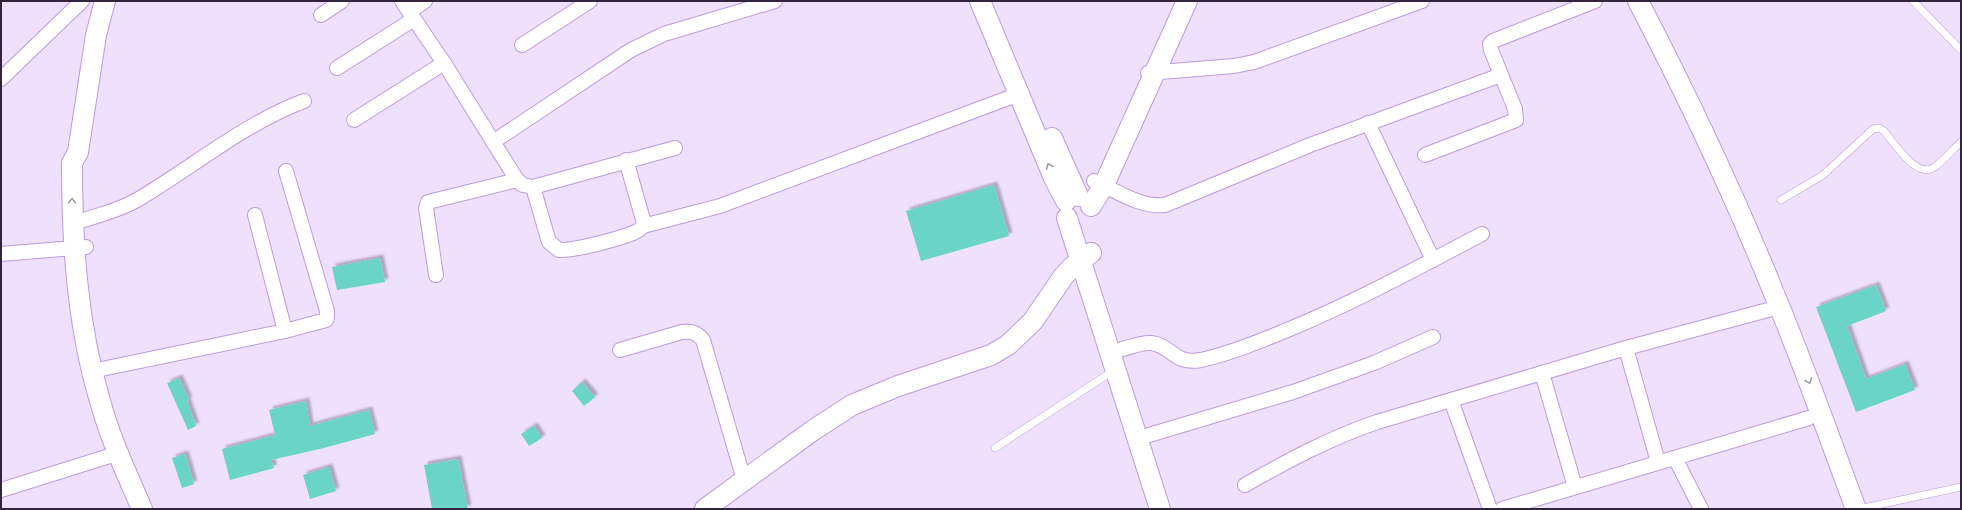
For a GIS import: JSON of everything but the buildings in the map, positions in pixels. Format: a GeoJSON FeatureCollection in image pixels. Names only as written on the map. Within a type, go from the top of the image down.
{"type":"FeatureCollection","features":[{"type":"Feature","properties":{"kind":"main road"},"geometry":{"type":"LineString","coordinates":[[105,1],[96,35],[78,152],[85,165],[79,221],[80,247],[98,349],[100,403],[142,509]]}},
{"type":"Feature","properties":{"kind":"main road"},"geometry":{"type":"LineString","coordinates":[[980,1],[1054,178],[1078,206]]}},
{"type":"Feature","properties":{"kind":"main road"},"geometry":{"type":"LineString","coordinates":[[992,1],[1078,206],[1086,256],[1115,370],[1160,509]]}},
{"type":"Feature","properties":{"kind":"main road"},"geometry":{"type":"LineString","coordinates":[[1150,73],[1176,1]]}},
{"type":"Feature","properties":{"kind":"main road"},"geometry":{"type":"LineString","coordinates":[[1078,206],[1099,183],[1150,73],[1187,1]]}},
{"type":"Feature","properties":{"kind":"main road"},"geometry":{"type":"LineString","coordinates":[[1625,1],[1682,113],[1768,310],[1842,509]]}},
{"type":"Feature","properties":{"kind":"main road"},"geometry":{"type":"LineString","coordinates":[[1638,1],[1692,108],[1780,307],[1856,509]]}},
{"type":"Feature","properties":{"kind":"main road"},"geometry":{"type":"LineString","coordinates":[[1086,256],[1122,349],[1173,509]]}},
{"type":"Feature","properties":{"kind":"main road"},"geometry":{"type":"LineString","coordinates":[[705,509],[812,431],[852,405],[898,386],[991,355],[1008,345],[1033,321],[1063,277],[1086,256]]}},
{"type":"Feature","properties":{"kind":"main road"},"geometry":{"type":"LineString","coordinates":[[98,370],[111,399],[154,509]]}},
{"type":"Feature","properties":{"kind":"street"},"geometry":{"type":"LineString","coordinates":[[1,78],[82,1]]}},
{"type":"Feature","properties":{"kind":"street"},"geometry":{"type":"LineString","coordinates":[[322,15],[342,1]]}},
{"type":"Feature","properties":{"kind":"street"},"geometry":{"type":"LineString","coordinates":[[337,68],[408,10],[425,1]]}},
{"type":"Feature","properties":{"kind":"street"},"geometry":{"type":"LineString","coordinates":[[522,45],[590,1]]}},
{"type":"Feature","properties":{"kind":"street"},"geometry":{"type":"LineString","coordinates":[[493,142],[631,50],[664,34],[775,1]]}},
{"type":"Feature","properties":{"kind":"street"},"geometry":{"type":"LineString","coordinates":[[1150,73],[1234,66],[1254,62],[1422,1]]}},
{"type":"Feature","properties":{"kind":"street"},"geometry":{"type":"LineString","coordinates":[[1425,156],[1516,120],[1515,109],[1491,50],[1490,44],[1493,40],[1596,1]]}},
{"type":"Feature","properties":{"kind":"street"},"geometry":{"type":"LineString","coordinates":[[408,10],[444,63],[517,180],[523,185],[533,187],[626,160],[675,148]]}},
{"type":"Feature","properties":{"kind":"street"},"geometry":{"type":"LineString","coordinates":[[354,120],[444,63]]}},
{"type":"Feature","properties":{"kind":"street"},"geometry":{"type":"LineString","coordinates":[[1099,183],[1146,204],[1155,206],[1164,205],[1368,123],[1501,75]]}},
{"type":"Feature","properties":{"kind":"street"},"geometry":{"type":"LineString","coordinates":[[533,187],[549,242],[559,250],[634,233],[643,226],[720,206],[1019,94]]}},
{"type":"Feature","properties":{"kind":"street"},"geometry":{"type":"LineString","coordinates":[[79,221],[108,214],[137,200],[267,118],[304,101]]}},
{"type":"Feature","properties":{"kind":"street"},"geometry":{"type":"LineString","coordinates":[[1368,123],[1433,260]]}},
{"type":"Feature","properties":{"kind":"street"},"geometry":{"type":"LineString","coordinates":[[626,160],[644,223],[643,226]]}},
{"type":"Feature","properties":{"kind":"street"},"geometry":{"type":"LineString","coordinates":[[98,370],[285,331],[322,322],[327,317],[286,171]]}},
{"type":"Feature","properties":{"kind":"street"},"geometry":{"type":"LineString","coordinates":[[436,275],[426,208],[428,202],[517,180]]}},
{"type":"Feature","properties":{"kind":"street"},"geometry":{"type":"LineString","coordinates":[[255,215],[285,331]]}},
{"type":"Feature","properties":{"kind":"street"},"geometry":{"type":"LineString","coordinates":[[1122,349],[1150,343],[1159,345],[1181,360],[1200,360],[1257,343],[1315,318],[1433,260],[1482,234]]}},
{"type":"Feature","properties":{"kind":"street"},"geometry":{"type":"LineString","coordinates":[[1,254],[80,247]]}},
{"type":"Feature","properties":{"kind":"street"},"geometry":{"type":"LineString","coordinates":[[1244,485],[1306,452],[1348,432],[1626,348],[1768,310]]}},
{"type":"Feature","properties":{"kind":"street"},"geometry":{"type":"LineString","coordinates":[[620,350],[682,332],[690,331],[697,333],[703,340],[744,480]]}},
{"type":"Feature","properties":{"kind":"street"},"geometry":{"type":"LineString","coordinates":[[1149,435],[1294,392],[1374,364],[1433,337]]}},
{"type":"Feature","properties":{"kind":"street"},"geometry":{"type":"LineString","coordinates":[[1626,348],[1658,462]]}},
{"type":"Feature","properties":{"kind":"street"},"geometry":{"type":"LineString","coordinates":[[1542,373],[1575,487]]}},
{"type":"Feature","properties":{"kind":"street"},"geometry":{"type":"LineString","coordinates":[[1452,400],[1490,509]]}},
{"type":"Feature","properties":{"kind":"street"},"geometry":{"type":"LineString","coordinates":[[1502,509],[1809,418]]}},
{"type":"Feature","properties":{"kind":"street"},"geometry":{"type":"LineString","coordinates":[[1,490],[119,453]]}},
{"type":"Feature","properties":{"kind":"street"},"geometry":{"type":"LineString","coordinates":[[1675,458],[1701,509]]}},
{"type":"Feature","properties":{"kind":"lane"},"geometry":{"type":"LineString","coordinates":[[1913,1],[1961,50]]}},
{"type":"Feature","properties":{"kind":"lane"},"geometry":{"type":"LineString","coordinates":[[1781,200],[1823,175],[1873,128],[1879,128],[1884,131],[1913,165],[1920,170],[1934,168],[1961,142]]}},
{"type":"Feature","properties":{"kind":"lane"},"geometry":{"type":"LineString","coordinates":[[995,448],[1115,370]]}},
{"type":"Feature","properties":{"kind":"lane"},"geometry":{"type":"LineString","coordinates":[[1859,509],[1961,487]]}}]}
